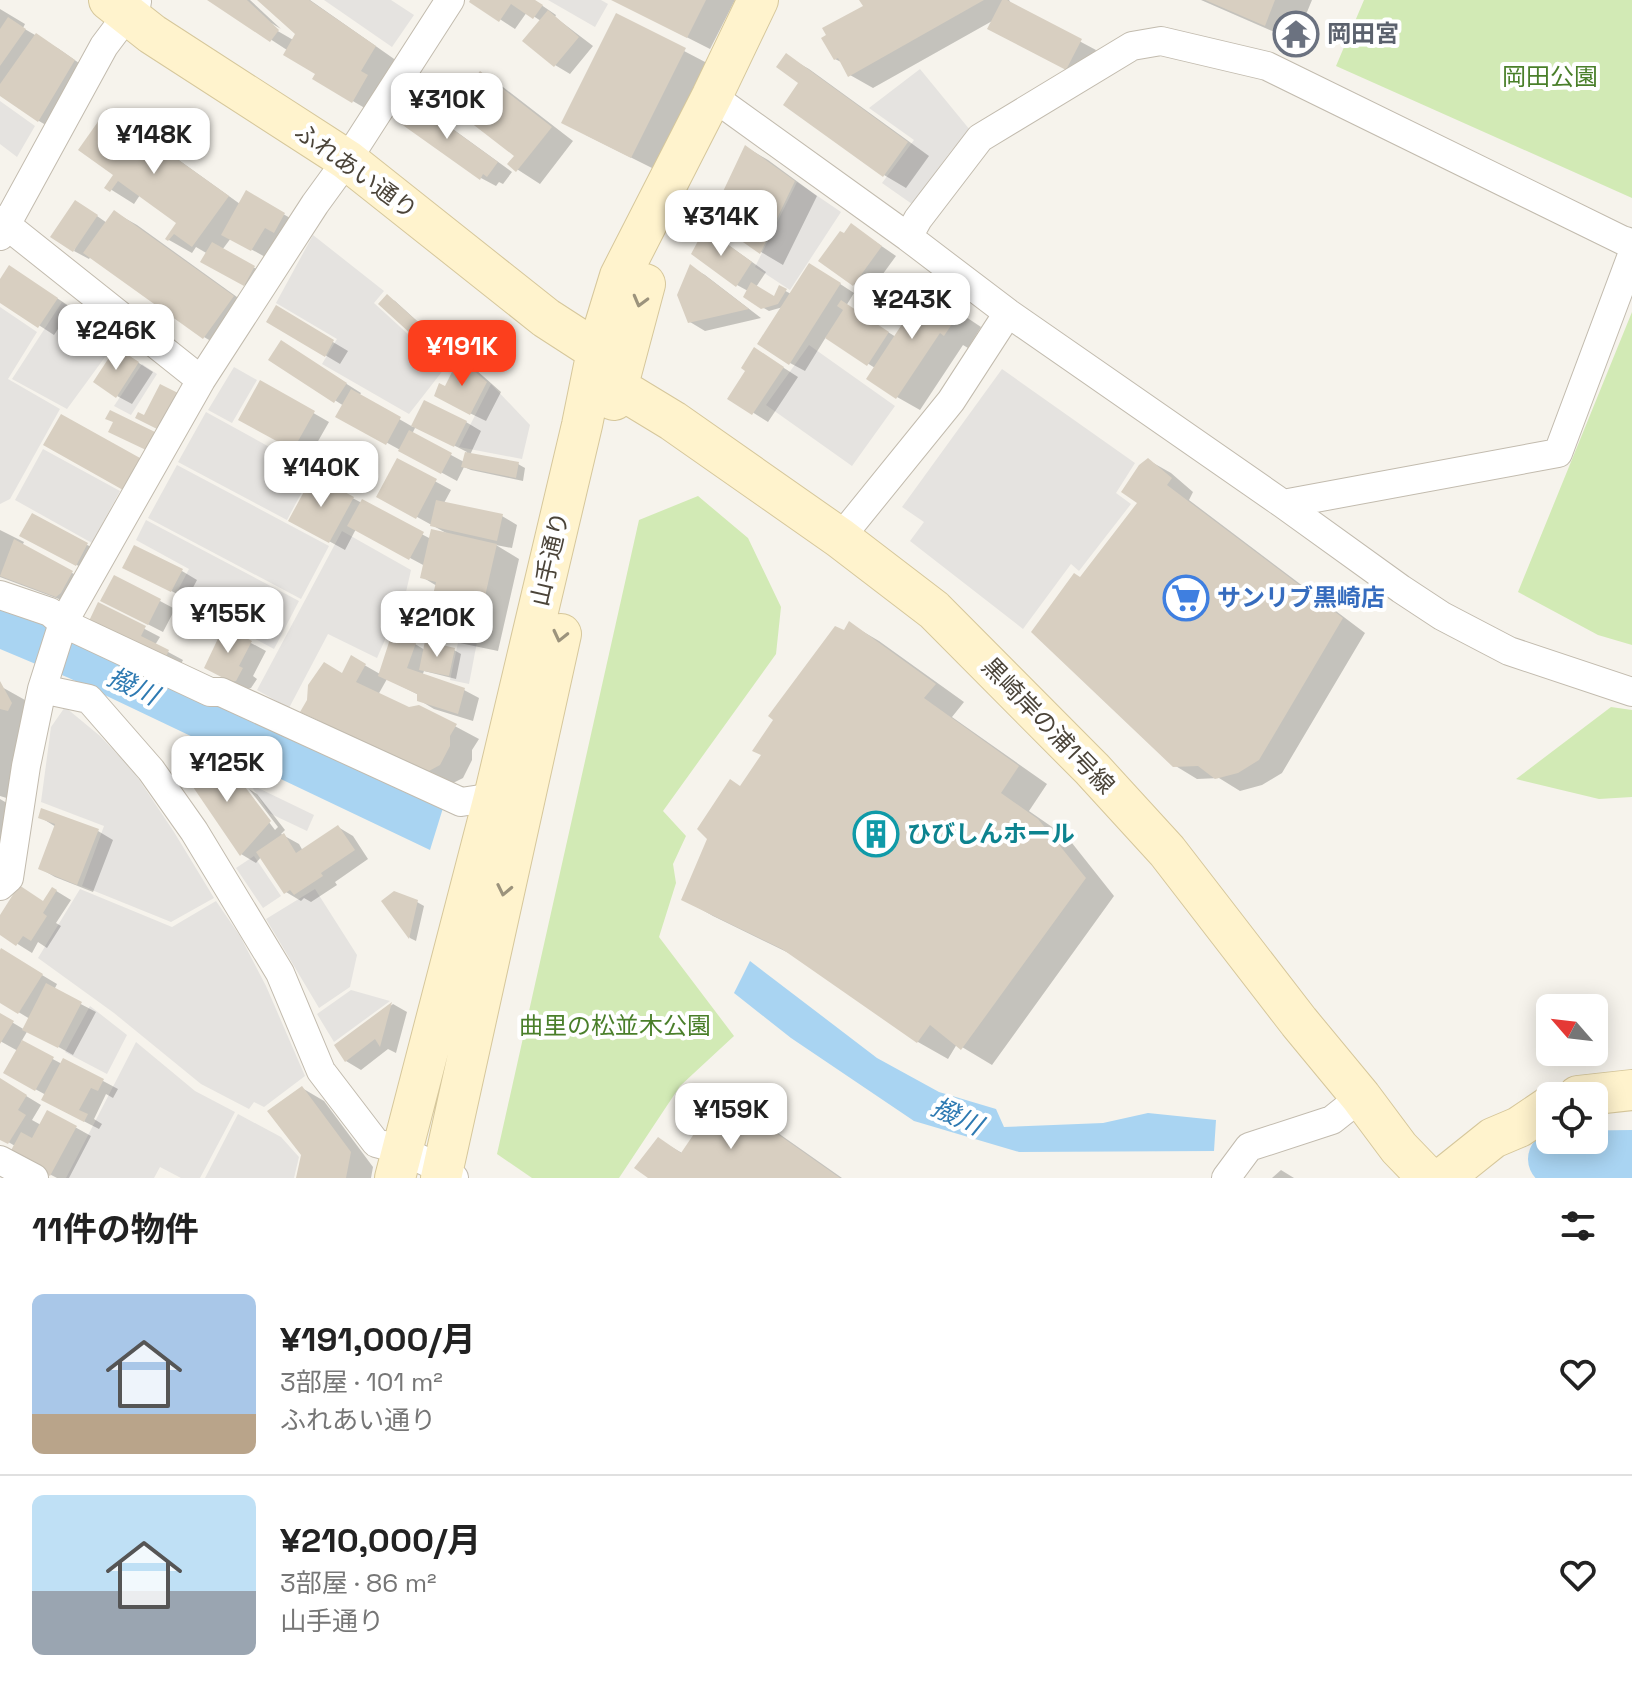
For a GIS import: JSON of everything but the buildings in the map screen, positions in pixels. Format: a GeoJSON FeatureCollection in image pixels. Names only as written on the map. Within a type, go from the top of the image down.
{"type":"FeatureCollection","features":[{"type":"Feature","properties":{"kind":"street"},"geometry":{"type":"LineString","coordinates":[[0,886],[9,878],[26,766],[42,689],[63,623],[201,380],[450,0]]}},
{"type":"Feature","properties":{"kind":"street","name":"山手通り"},"geometry":{"type":"LineString","coordinates":[[399,1164],[494,797],[597,351],[620,276],[758,0]]}},
{"type":"Feature","properties":{"kind":"street"},"geometry":{"type":"LineString","coordinates":[[125,5],[2,227],[201,380]]}},
{"type":"Feature","properties":{"kind":"street","name":"ふれあい通り"},"geometry":{"type":"LineString","coordinates":[[125,5],[152,34],[347,160],[546,318],[597,351]]}},
{"type":"Feature","properties":{"kind":"street"},"geometry":{"type":"LineString","coordinates":[[908,237],[918,219],[980,138],[1132,46],[1161,41],[1267,66],[1632,243]]}},
{"type":"Feature","properties":{"kind":"street"},"geometry":{"type":"LineString","coordinates":[[712,96],[1008,313],[1442,616],[1509,651],[1632,692]]}},
{"type":"Feature","properties":{"kind":"street","name":"山手通り"},"geometry":{"type":"LineString","coordinates":[[446,1175],[525,792],[617,387],[642,291],[712,96]]}},
{"type":"Feature","properties":{"kind":"street"},"geometry":{"type":"LineString","coordinates":[[1283,504],[1558,453],[1632,255]]}},
{"type":"Feature","properties":{"kind":"street"},"geometry":{"type":"LineString","coordinates":[[840,538],[951,401],[1008,313]]}},
{"type":"Feature","properties":{"kind":"street","name":"黒崎岸の浦1号線"},"geometry":{"type":"LineString","coordinates":[[597,351],[617,387],[673,421],[840,538],[934,610],[1092,769],[1167,851],[1399,1148],[1428,1178]]}},
{"type":"Feature","properties":{"kind":"street"},"geometry":{"type":"LineString","coordinates":[[0,595],[50,612],[63,623],[210,692],[221,692],[461,802],[494,797]]}},
{"type":"Feature","properties":{"kind":"street"},"geometry":{"type":"LineString","coordinates":[[42,689],[89,699],[151,770],[194,831],[280,973],[321,1071],[376,1143],[399,1164],[446,1175]]}},
{"type":"Feature","properties":{"kind":"street"},"geometry":{"type":"LineString","coordinates":[[1608,1093],[1632,1090]]}},
{"type":"Feature","properties":{"kind":"street"},"geometry":{"type":"LineString","coordinates":[[1226,1178],[1249,1147],[1332,1120],[1361,1097]]}},
{"type":"Feature","properties":{"kind":"street"},"geometry":{"type":"LineString","coordinates":[[1443,1178],[1493,1138],[1536,1115]]}},
{"type":"Feature","properties":{"kind":"street"},"geometry":{"type":"LineString","coordinates":[[0,1160],[34,1178]]}},
{"type":"Feature","properties":{"kind":"green space","name":"岡田公園"},"geometry":{"type":"Polygon","coordinates":[[[1364,0],[1632,0],[1632,198],[1336,66],[1364,0]]]}},
{"type":"Feature","properties":{"kind":"green space"},"geometry":{"type":"Polygon","coordinates":[[[1632,312],[1632,645],[1598,635],[1518,592],[1632,312]]]}},
{"type":"Feature","properties":{"kind":"green space","name":"曲里の松並木公園"},"geometry":{"type":"Polygon","coordinates":[[[698,496],[748,538],[781,607],[776,654],[663,811],[686,836],[673,864],[676,883],[659,937],[734,1036],[680,1086],[619,1178],[532,1178],[497,1154],[639,520],[698,496]]]}},
{"type":"Feature","properties":{"kind":"green space"},"geometry":{"type":"Polygon","coordinates":[[[1611,707],[1632,710],[1632,797],[1599,799],[1516,779],[1611,707]]]}},
{"type":"Feature","properties":{"kind":"shaded area"},"geometry":{"type":"Polygon","coordinates":[[[324,0],[391,0],[414,15],[392,47],[324,0]]]}},
{"type":"Feature","properties":{"kind":"shaded area"},"geometry":{"type":"Polygon","coordinates":[[[548,0],[601,0],[608,4],[595,27],[548,0]]]}},
{"type":"Feature","properties":{"kind":"shaded area"},"geometry":{"type":"Polygon","coordinates":[[[920,69],[970,130],[912,204],[882,183],[914,140],[869,108],[920,69]]]}},
{"type":"Feature","properties":{"kind":"shaded area"},"geometry":{"type":"Polygon","coordinates":[[[0,101],[35,126],[17,157],[0,144],[0,101]]]}},
{"type":"Feature","properties":{"kind":"shaded area"},"geometry":{"type":"Polygon","coordinates":[[[797,182],[841,212],[790,290],[755,267],[797,182]]]}},
{"type":"Feature","properties":{"kind":"shaded area"},"geometry":{"type":"Polygon","coordinates":[[[313,235],[384,291],[374,303],[433,357],[444,346],[455,355],[409,414],[322,364],[337,339],[276,303],[313,235]]]}},
{"type":"Feature","properties":{"kind":"shaded area"},"geometry":{"type":"Polygon","coordinates":[[[62,302],[116,342],[67,409],[12,379],[62,302]]]}},
{"type":"Feature","properties":{"kind":"shaded area"},"geometry":{"type":"Polygon","coordinates":[[[0,307],[37,332],[8,379],[60,409],[10,499],[0,504],[0,307]]]}},
{"type":"Feature","properties":{"kind":"shaded area"},"geometry":{"type":"Polygon","coordinates":[[[809,345],[895,406],[852,466],[766,405],[809,345]]]}},
{"type":"Feature","properties":{"kind":"shaded area"},"geometry":{"type":"Polygon","coordinates":[[[142,364],[157,374],[131,415],[114,406],[142,364]]]}},
{"type":"Feature","properties":{"kind":"shaded area"},"geometry":{"type":"Polygon","coordinates":[[[234,367],[257,380],[232,423],[208,410],[234,367]]]}},
{"type":"Feature","properties":{"kind":"shaded area"},"geometry":{"type":"Polygon","coordinates":[[[1002,369],[1135,463],[1116,493],[1131,504],[1079,571],[1071,564],[1023,629],[910,541],[924,522],[902,507],[1002,369]]]}},
{"type":"Feature","properties":{"kind":"shaded area"},"geometry":{"type":"Polygon","coordinates":[[[491,384],[530,425],[522,459],[459,447],[491,384]]]}},
{"type":"Feature","properties":{"kind":"shaded area"},"geometry":{"type":"Polygon","coordinates":[[[206,412],[313,471],[287,520],[178,462],[206,412]]]}},
{"type":"Feature","properties":{"kind":"shaded area"},"geometry":{"type":"Polygon","coordinates":[[[43,449],[120,491],[92,543],[15,500],[43,449]]]}},
{"type":"Feature","properties":{"kind":"shaded area"},"geometry":{"type":"Polygon","coordinates":[[[177,465],[329,546],[301,599],[148,518],[177,465]]]}},
{"type":"Feature","properties":{"kind":"shaded area"},"geometry":{"type":"Polygon","coordinates":[[[146,520],[299,601],[274,649],[175,596],[189,569],[136,540],[146,520]]]}},
{"type":"Feature","properties":{"kind":"shaded area"},"geometry":{"type":"Polygon","coordinates":[[[342,531],[411,570],[398,627],[391,626],[377,658],[328,634],[289,708],[257,690],[342,531]]]}},
{"type":"Feature","properties":{"kind":"shaded area"},"geometry":{"type":"Polygon","coordinates":[[[459,638],[477,642],[469,684],[450,680],[459,638]]]}},
{"type":"Feature","properties":{"kind":"shaded area"},"geometry":{"type":"Polygon","coordinates":[[[65,707],[100,736],[134,772],[214,898],[171,922],[82,886],[104,826],[41,802],[51,727],[65,707]]]}},
{"type":"Feature","properties":{"kind":"shaded area"},"geometry":{"type":"Polygon","coordinates":[[[250,784],[314,815],[307,831],[269,813],[250,784]]]}},
{"type":"Feature","properties":{"kind":"shaded area"},"geometry":{"type":"Polygon","coordinates":[[[254,856],[281,896],[263,908],[236,868],[254,856]]]}},
{"type":"Feature","properties":{"kind":"shaded area"},"geometry":{"type":"Polygon","coordinates":[[[80,889],[172,927],[216,901],[240,936],[266,986],[305,1076],[264,1107],[254,1102],[249,1109],[201,1084],[114,1013],[38,958],[80,889]]]}},
{"type":"Feature","properties":{"kind":"shaded area"},"geometry":{"type":"Polygon","coordinates":[[[315,889],[357,955],[350,987],[319,1008],[266,919],[315,889]]]}},
{"type":"Feature","properties":{"kind":"shaded area"},"geometry":{"type":"Polygon","coordinates":[[[351,990],[390,1001],[334,1042],[317,1014],[351,990]]]}},
{"type":"Feature","properties":{"kind":"shaded area"},"geometry":{"type":"Polygon","coordinates":[[[90,1006],[127,1035],[107,1074],[65,1052],[90,1006]]]}},
{"type":"Feature","properties":{"kind":"shaded area"},"geometry":{"type":"Polygon","coordinates":[[[136,1042],[195,1091],[235,1112],[200,1178],[181,1178],[160,1167],[154,1178],[66,1178],[136,1042]]]}},
{"type":"Feature","properties":{"kind":"shaded area"},"geometry":{"type":"Polygon","coordinates":[[[238,1114],[281,1137],[299,1157],[294,1178],[205,1178],[238,1114]]]}},
{"type":"Feature","properties":{"kind":"water"},"geometry":{"type":"Polygon","coordinates":[[[0,608],[33,619],[443,808],[430,850],[69,678],[0,649],[0,608]]]}},
{"type":"Feature","properties":{"kind":"water"},"geometry":{"type":"Polygon","coordinates":[[[750,961],[877,1058],[939,1092],[996,1109],[1004,1127],[1103,1123],[1148,1113],[1216,1120],[1214,1151],[1019,1152],[914,1121],[791,1038],[734,993],[750,961]]]}},
{"type":"Feature","properties":{"kind":"water"},"geometry":{"type":"Polygon","coordinates":[[[1608,1143],[1632,1143],[1632,1168],[1567,1171],[1569,1154],[1608,1154],[1608,1143]]]}},
{"type":"Feature","properties":{"kind":"waterway","name":"撥川"},"geometry":{"type":"LineString","coordinates":[[1556,1159],[1632,1158]]}},
{"type":"Feature","properties":{"kind":"place","name":"岡田宮"},"geometry":{"type":"Point","coordinates":[1296,34]}},
{"type":"Feature","properties":{"kind":"place","name":"サンリブ黒崎店"},"geometry":{"type":"Point","coordinates":[1186,598]}},
{"type":"Feature","properties":{"kind":"place","name":"ひびしんホール"},"geometry":{"type":"Point","coordinates":[876,834]}}]}
